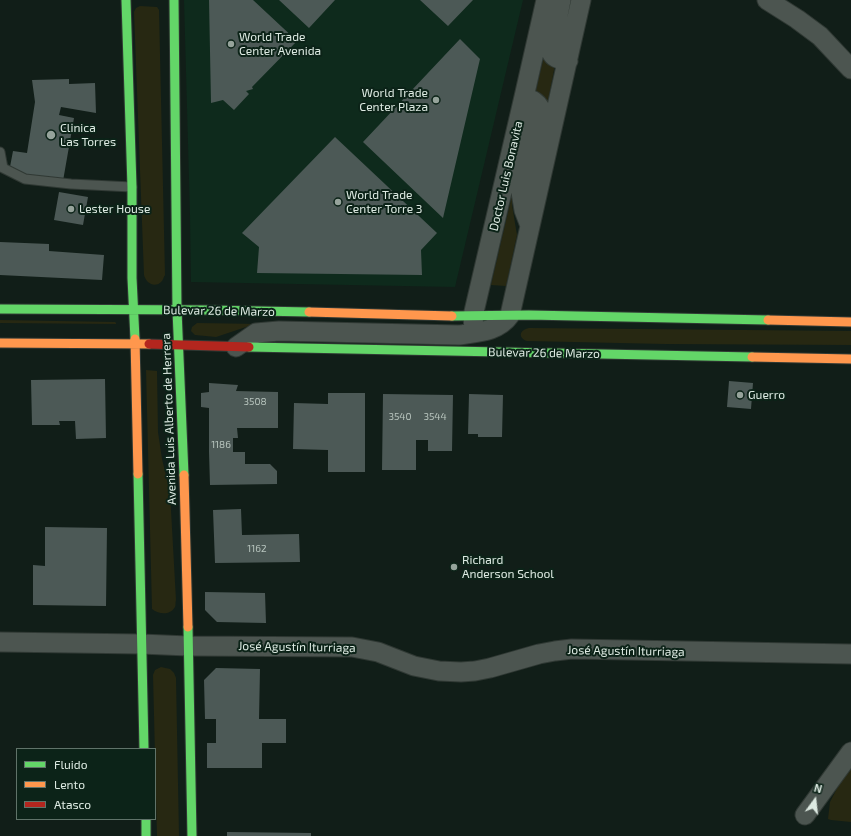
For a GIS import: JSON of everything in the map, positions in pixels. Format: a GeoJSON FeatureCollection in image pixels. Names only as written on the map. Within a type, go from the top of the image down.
{"type":"FeatureCollection","features":[{"type":"Feature","properties":{"kind":"street"},"geometry":{"type":"LineString","coordinates":[[126,0],[132,187],[132,278],[135,344],[144,748]]}},
{"type":"Feature","properties":{"kind":"street","name":"Avenida Luis Alberto de Herrera"},"geometry":{"type":"LineString","coordinates":[[174,0],[177,310],[185,498],[192,836]]}},
{"type":"Feature","properties":{"kind":"street","name":"Doctor Luis Bonavita"},"geometry":{"type":"LineString","coordinates":[[474,352],[473,324],[546,0]]}},
{"type":"Feature","properties":{"kind":"street"},"geometry":{"type":"LineString","coordinates":[[561,0],[551,52],[556,58],[568,61]]}},
{"type":"Feature","properties":{"kind":"street"},"geometry":{"type":"LineString","coordinates":[[581,0],[510,315],[851,322]]}},
{"type":"Feature","properties":{"kind":"street"},"geometry":{"type":"LineString","coordinates":[[767,0],[820,36],[851,69]]}},
{"type":"Feature","properties":{"kind":"street"},"geometry":{"type":"LineString","coordinates":[[524,98],[534,100],[538,103],[540,108],[521,192],[524,210],[530,224]]}},
{"type":"Feature","properties":{"kind":"street","name":"Bulevar 26 de Marzo"},"geometry":{"type":"LineString","coordinates":[[0,309],[177,310],[473,324],[498,327],[505,322],[510,315]]}},
{"type":"Feature","properties":{"kind":"street","name":"Bulevar 26 de Marzo"},"geometry":{"type":"LineString","coordinates":[[236,347],[256,333],[279,332],[459,335],[473,324]]}},
{"type":"Feature","properties":{"kind":"street","name":"Bulevar 26 de Marzo"},"geometry":{"type":"LineString","coordinates":[[0,343],[135,344],[851,359]]}},
{"type":"Feature","properties":{"kind":"street","name":"José Agustín Iturriaga"},"geometry":{"type":"LineString","coordinates":[[0,642],[188,646],[352,647],[378,652],[414,666],[460,672],[490,668],[555,650],[572,649],[851,654]]}},
{"type":"Feature","properties":{"kind":"street"},"geometry":{"type":"LineString","coordinates":[[805,815],[851,752]]}},
{"type":"Feature","properties":{"kind":"street"},"geometry":{"type":"LineString","coordinates":[[146,820],[146,836]]}},
{"type":"Feature","properties":{"kind":"lane"},"geometry":{"type":"LineString","coordinates":[[0,152],[3,168],[25,179],[71,184],[132,187]]}},
{"type":"Feature","properties":{"kind":"shaded area"},"geometry":{"type":"Polygon","coordinates":[[[184,0],[523,0],[455,287],[191,282],[184,0]]]}},
{"type":"Feature","properties":{"kind":"shaded area"},"geometry":{"type":"Polygon","coordinates":[[[140,6],[157,7],[159,10],[165,275],[157,285],[149,283],[144,275],[134,12],[136,8],[140,6]]]}},
{"type":"Feature","properties":{"kind":"shaded area"},"geometry":{"type":"Polygon","coordinates":[[[545,52],[554,66],[546,111],[536,90],[545,52]]]}},
{"type":"Feature","properties":{"kind":"shaded area"},"geometry":{"type":"Polygon","coordinates":[[[531,114],[533,114],[512,205],[517,235],[506,286],[491,285],[531,114]]]}},
{"type":"Feature","properties":{"kind":"shaded area"},"geometry":{"type":"Polygon","coordinates":[[[0,320],[115,322],[116,324],[0,323],[0,320]]]}},
{"type":"Feature","properties":{"kind":"shaded area"},"geometry":{"type":"Polygon","coordinates":[[[197,323],[454,327],[258,325],[246,327],[216,337],[195,335],[191,331],[192,327],[197,323]]]}},
{"type":"Feature","properties":{"kind":"shaded area"},"geometry":{"type":"Polygon","coordinates":[[[529,328],[851,331],[851,345],[665,344],[527,341],[522,338],[521,334],[523,330],[529,328]]]}},
{"type":"Feature","properties":{"kind":"shaded area"},"geometry":{"type":"Polygon","coordinates":[[[146,370],[157,371],[158,432],[162,459],[170,492],[176,600],[173,610],[167,613],[157,612],[152,609],[146,370]]]}},
{"type":"Feature","properties":{"kind":"shaded area"},"geometry":{"type":"Polygon","coordinates":[[[161,667],[170,669],[176,678],[179,836],[157,836],[153,675],[155,670],[161,667]]]}},
{"type":"Feature","properties":{"kind":"shaded area"},"geometry":{"type":"Polygon","coordinates":[[[851,764],[851,822],[828,819],[830,802],[851,764]]]}},
{"type":"Feature","properties":{"kind":"building","name":"World Trade Center Avenida"},"geometry":{"type":"Polygon","coordinates":[[[209,0],[253,0],[297,41],[252,87],[253,89],[246,91],[249,94],[234,110],[223,100],[211,103],[209,0]]]}},
{"type":"Feature","properties":{"kind":"building"},"geometry":{"type":"Polygon","coordinates":[[[279,0],[335,0],[309,28],[279,0]]]}},
{"type":"Feature","properties":{"kind":"building"},"geometry":{"type":"Polygon","coordinates":[[[420,0],[473,0],[448,26],[420,0]]]}},
{"type":"Feature","properties":{"kind":"building","name":"World Trade Center Plaza"},"geometry":{"type":"Polygon","coordinates":[[[460,39],[480,59],[443,218],[363,142],[460,39]]]}},
{"type":"Feature","properties":{"kind":"building","name":"Clinica Las Torres"},"geometry":{"type":"Polygon","coordinates":[[[69,79],[69,84],[95,83],[96,113],[61,107],[59,115],[74,118],[63,181],[9,172],[13,151],[27,153],[35,102],[32,80],[69,79]]]}},
{"type":"Feature","properties":{"kind":"building"},"geometry":{"type":"Polygon","coordinates":[[[335,137],[437,233],[421,250],[422,275],[257,273],[259,247],[242,233],[335,137]]]}},
{"type":"Feature","properties":{"kind":"building","name":"Lester House"},"geometry":{"type":"Polygon","coordinates":[[[59,192],[88,197],[83,225],[54,220],[59,192]]]}},
{"type":"Feature","properties":{"kind":"building"},"geometry":{"type":"Polygon","coordinates":[[[0,242],[49,244],[49,251],[104,255],[102,280],[0,275],[0,242]]]}},
{"type":"Feature","properties":{"kind":"building"},"geometry":{"type":"Polygon","coordinates":[[[105,379],[106,438],[76,439],[75,421],[59,421],[60,425],[32,425],[31,380],[105,379]]]}},
{"type":"Feature","properties":{"kind":"building","name":"Guerro"},"geometry":{"type":"Polygon","coordinates":[[[729,381],[753,383],[751,409],[727,407],[729,381]]]}},
{"type":"Feature","properties":{"kind":"building"},"geometry":{"type":"Polygon","coordinates":[[[209,383],[238,385],[236,391],[278,392],[278,428],[237,428],[238,438],[233,438],[233,452],[245,452],[245,464],[270,464],[277,471],[277,484],[210,485],[209,408],[201,407],[201,393],[209,392],[209,383]]]}},
{"type":"Feature","properties":{"kind":"building"},"geometry":{"type":"Polygon","coordinates":[[[328,393],[365,393],[365,472],[328,472],[328,450],[293,449],[294,403],[328,404],[328,393]]]}},
{"type":"Feature","properties":{"kind":"building"},"geometry":{"type":"Polygon","coordinates":[[[383,394],[453,395],[452,451],[428,451],[428,440],[416,440],[416,470],[382,470],[383,394]]]}},
{"type":"Feature","properties":{"kind":"building"},"geometry":{"type":"Polygon","coordinates":[[[469,394],[503,395],[502,437],[478,437],[478,434],[468,434],[469,394]]]}},
{"type":"Feature","properties":{"kind":"building"},"geometry":{"type":"Polygon","coordinates":[[[241,509],[242,535],[299,534],[300,562],[215,563],[213,510],[241,509]]]}},
{"type":"Feature","properties":{"kind":"building"},"geometry":{"type":"Polygon","coordinates":[[[45,527],[107,528],[106,606],[33,605],[33,565],[45,566],[45,527]]]}},
{"type":"Feature","properties":{"kind":"building"},"geometry":{"type":"Polygon","coordinates":[[[205,592],[265,593],[266,623],[217,622],[205,610],[205,592]]]}},
{"type":"Feature","properties":{"kind":"building"},"geometry":{"type":"Polygon","coordinates":[[[216,668],[260,669],[259,719],[286,719],[286,743],[262,743],[262,768],[207,768],[207,743],[216,743],[216,719],[205,719],[204,680],[216,668]]]}},
{"type":"Feature","properties":{"kind":"building"},"geometry":{"type":"Polygon","coordinates":[[[227,832],[311,833],[311,836],[227,836],[227,832]]]}},
{"type":"Feature","properties":{"kind":"traffic: fast"},"geometry":{"type":"LineString","coordinates":[[126,0],[132,187],[132,278],[135,339]]}},
{"type":"Feature","properties":{"kind":"traffic: fast"},"geometry":{"type":"LineString","coordinates":[[174,0],[177,310],[184,475]]}},
{"type":"Feature","properties":{"kind":"traffic: fast"},"geometry":{"type":"LineString","coordinates":[[0,309],[309,312]]}},
{"type":"Feature","properties":{"kind":"traffic: fast"},"geometry":{"type":"LineString","coordinates":[[452,316],[529,315],[768,320]]}},
{"type":"Feature","properties":{"kind":"traffic: fast"},"geometry":{"type":"LineString","coordinates":[[249,347],[752,357]]}},
{"type":"Feature","properties":{"kind":"traffic: fast"},"geometry":{"type":"LineString","coordinates":[[138,474],[144,748]]}},
{"type":"Feature","properties":{"kind":"traffic: fast"},"geometry":{"type":"LineString","coordinates":[[188,627],[192,836]]}},
{"type":"Feature","properties":{"kind":"traffic: fast"},"geometry":{"type":"LineString","coordinates":[[146,820],[146,836]]}},
{"type":"Feature","properties":{"kind":"traffic: slow"},"geometry":{"type":"LineString","coordinates":[[309,312],[452,316]]}},
{"type":"Feature","properties":{"kind":"traffic: slow"},"geometry":{"type":"LineString","coordinates":[[768,320],[851,322]]}},
{"type":"Feature","properties":{"kind":"traffic: slow"},"geometry":{"type":"LineString","coordinates":[[135,339],[138,474]]}},
{"type":"Feature","properties":{"kind":"traffic: slow"},"geometry":{"type":"LineString","coordinates":[[0,343],[149,344]]}},
{"type":"Feature","properties":{"kind":"traffic: slow"},"geometry":{"type":"LineString","coordinates":[[752,357],[851,359]]}},
{"type":"Feature","properties":{"kind":"traffic: slow"},"geometry":{"type":"LineString","coordinates":[[184,475],[188,627]]}},
{"type":"Feature","properties":{"kind":"traffic: jam"},"geometry":{"type":"LineString","coordinates":[[149,344],[249,347]]}},
{"type":"Feature","properties":{"kind":"place","name":"World Trade Center Avenida"},"geometry":{"type":"Point","coordinates":[231,44]}},
{"type":"Feature","properties":{"kind":"place","name":"World Trade Center Plaza"},"geometry":{"type":"Point","coordinates":[436,100]}},
{"type":"Feature","properties":{"kind":"place","name":"Clinica Las Torres"},"geometry":{"type":"Point","coordinates":[51,135]}},
{"type":"Feature","properties":{"kind":"place","name":"World Trade Center Torre 3"},"geometry":{"type":"Point","coordinates":[338,202]}},
{"type":"Feature","properties":{"kind":"place","name":"Lester House"},"geometry":{"type":"Point","coordinates":[71,209]}},
{"type":"Feature","properties":{"kind":"place","name":"Guerro"},"geometry":{"type":"Point","coordinates":[740,395]}},
{"type":"Feature","properties":{"kind":"place","name":"Richard Anderson School"},"geometry":{"type":"Point","coordinates":[454,567]}}]}
